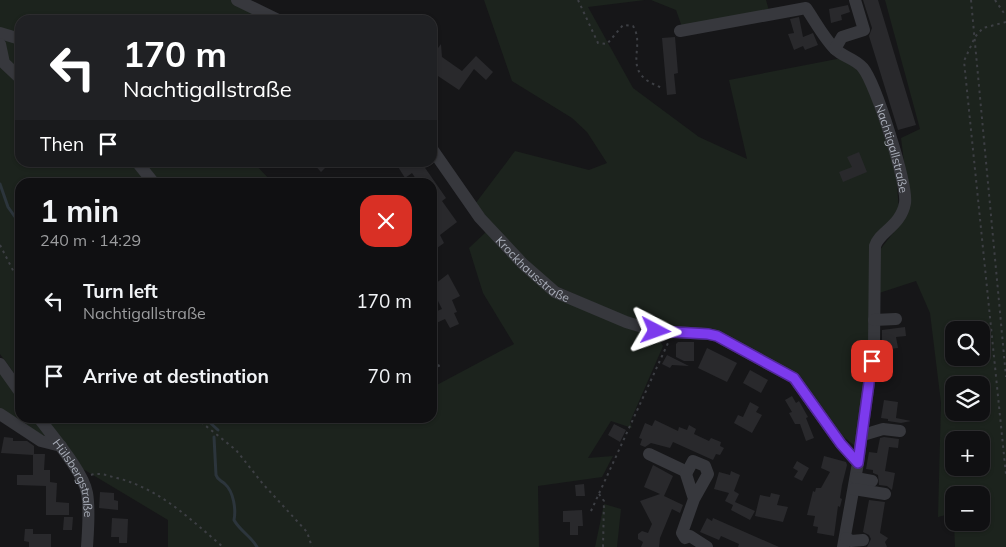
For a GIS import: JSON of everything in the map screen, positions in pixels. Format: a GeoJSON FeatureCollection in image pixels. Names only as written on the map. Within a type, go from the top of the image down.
{"type":"FeatureCollection","features":[{"type":"Feature","properties":{"kind":"street"},"geometry":{"type":"LineString","coordinates":[[238,0],[268,15]]}},
{"type":"Feature","properties":{"kind":"street"},"geometry":{"type":"LineString","coordinates":[[835,49],[842,37],[864,30],[855,0]]}},
{"type":"Feature","properties":{"kind":"street","name":"Nachtigallstraße"},"geometry":{"type":"LineString","coordinates":[[680,30],[806,8],[835,49],[857,62],[868,77],[901,172],[906,193],[901,214],[894,226],[876,240],[874,345],[864,431],[858,463]]}},
{"type":"Feature","properties":{"kind":"street"},"geometry":{"type":"LineString","coordinates":[[15,39],[1,38],[4,64],[15,74]]}},
{"type":"Feature","properties":{"kind":"street","name":"Krockhausstraße"},"geometry":{"type":"LineString","coordinates":[[437,156],[480,218],[522,264],[555,292],[626,322],[656,331],[674,333],[694,332],[717,336],[794,378],[841,444],[858,463]]}},
{"type":"Feature","properties":{"kind":"street"},"geometry":{"type":"LineString","coordinates":[[141,167],[150,178]]}},
{"type":"Feature","properties":{"kind":"street"},"geometry":{"type":"LineString","coordinates":[[874,320],[896,319]]}},
{"type":"Feature","properties":{"kind":"street"},"geometry":{"type":"LineString","coordinates":[[0,364],[15,385]]}},
{"type":"Feature","properties":{"kind":"street"},"geometry":{"type":"LineString","coordinates":[[0,414],[40,441],[61,446]]}},
{"type":"Feature","properties":{"kind":"street"},"geometry":{"type":"LineString","coordinates":[[864,431],[888,422]]}},
{"type":"Feature","properties":{"kind":"street","name":"Hülsbergstraße"},"geometry":{"type":"LineString","coordinates":[[43,423],[61,446],[81,478],[87,493],[87,547]]}},
{"type":"Feature","properties":{"kind":"street"},"geometry":{"type":"LineString","coordinates":[[864,431],[884,429],[900,431]]}},
{"type":"Feature","properties":{"kind":"street"},"geometry":{"type":"LineString","coordinates":[[649,454],[687,472]]}},
{"type":"Feature","properties":{"kind":"street"},"geometry":{"type":"LineString","coordinates":[[694,499],[687,472],[693,461],[705,466],[708,474],[694,499],[688,532],[707,547]]}},
{"type":"Feature","properties":{"kind":"street"},"geometry":{"type":"LineString","coordinates":[[858,463],[846,538],[851,541],[863,536]]}},
{"type":"Feature","properties":{"kind":"street"},"geometry":{"type":"LineString","coordinates":[[855,483],[872,481]]}},
{"type":"Feature","properties":{"kind":"street"},"geometry":{"type":"LineString","coordinates":[[855,483],[885,494]]}},
{"type":"Feature","properties":{"kind":"path"},"geometry":{"type":"LineString","coordinates":[[578,0],[598,43],[607,44],[623,25],[633,26],[636,30],[635,55],[638,69],[643,79],[663,88]]}},
{"type":"Feature","properties":{"kind":"path"},"geometry":{"type":"LineString","coordinates":[[971,0],[1006,377]]}},
{"type":"Feature","properties":{"kind":"path"},"geometry":{"type":"LineString","coordinates":[[995,0],[1006,16]]}},
{"type":"Feature","properties":{"kind":"path"},"geometry":{"type":"LineString","coordinates":[[1006,22],[983,28],[975,37],[964,60],[1006,475]]}},
{"type":"Feature","properties":{"kind":"path"},"geometry":{"type":"LineString","coordinates":[[0,245],[15,274]]}},
{"type":"Feature","properties":{"kind":"path"},"geometry":{"type":"LineString","coordinates":[[591,511],[674,333]]}},
{"type":"Feature","properties":{"kind":"path"},"geometry":{"type":"LineString","coordinates":[[437,362],[440,368]]}},
{"type":"Feature","properties":{"kind":"path"},"geometry":{"type":"LineString","coordinates":[[202,423],[236,450],[263,484],[307,532],[312,547]]}},
{"type":"Feature","properties":{"kind":"path"},"geometry":{"type":"LineString","coordinates":[[81,478],[98,473],[131,482],[170,501],[223,547]]}},
{"type":"Feature","properties":{"kind":"path"},"geometry":{"type":"LineString","coordinates":[[599,494],[604,501],[603,547]]}},
{"type":"Feature","properties":{"kind":"shaded area"},"geometry":{"type":"Polygon","coordinates":[[[0,0],[233,0],[263,15],[15,15],[15,71],[9,66],[4,43],[7,39],[0,37],[0,0]]]}},
{"type":"Feature","properties":{"kind":"shaded area"},"geometry":{"type":"Polygon","coordinates":[[[484,0],[645,0],[588,7],[633,88],[699,137],[747,159],[729,80],[842,58],[864,75],[896,171],[899,212],[872,242],[870,327],[855,446],[840,434],[800,377],[734,339],[671,329],[627,317],[554,285],[515,250],[475,204],[515,151],[589,170],[607,163],[587,132],[572,118],[512,81],[484,0]]]}},
{"type":"Feature","properties":{"kind":"shaded area"},"geometry":{"type":"Polygon","coordinates":[[[651,0],[766,0],[769,11],[682,27],[676,10],[651,0]]]}},
{"type":"Feature","properties":{"kind":"shaded area"},"geometry":{"type":"Polygon","coordinates":[[[885,0],[1006,0],[1006,547],[955,547],[954,531],[990,531],[990,486],[945,486],[945,515],[938,517],[941,403],[930,313],[916,281],[876,294],[879,251],[908,214],[908,193],[901,138],[920,129],[885,0]]]}},
{"type":"Feature","properties":{"kind":"shaded area"},"geometry":{"type":"Polygon","coordinates":[[[0,56],[15,75],[15,167],[137,167],[147,178],[15,178],[15,374],[0,354],[0,56]]]}},
{"type":"Feature","properties":{"kind":"shaded area"},"geometry":{"type":"Polygon","coordinates":[[[145,167],[258,167],[268,178],[155,178],[145,167]]]}},
{"type":"Feature","properties":{"kind":"shaded area"},"geometry":{"type":"Polygon","coordinates":[[[486,232],[506,255],[621,326],[658,338],[663,346],[630,422],[632,428],[611,421],[588,458],[613,456],[602,477],[538,486],[539,547],[168,547],[168,520],[78,466],[49,423],[437,423],[437,385],[514,344],[483,293],[469,248],[486,232]]]}},
{"type":"Feature","properties":{"kind":"shaded area"},"geometry":{"type":"Polygon","coordinates":[[[0,370],[15,392],[15,420],[0,412],[0,370]]]}},
{"type":"Feature","properties":{"kind":"shaded area"},"geometry":{"type":"Polygon","coordinates":[[[20,423],[37,423],[48,438],[20,423]]]}},
{"type":"Feature","properties":{"kind":"shaded area"},"geometry":{"type":"Polygon","coordinates":[[[604,504],[621,509],[617,547],[595,547],[604,504]]]}},
{"type":"Feature","properties":{"kind":"building"},"geometry":{"type":"Polygon","coordinates":[[[863,0],[878,0],[916,125],[898,130],[869,36],[872,28],[863,0]]]}},
{"type":"Feature","properties":{"kind":"building"},"geometry":{"type":"Polygon","coordinates":[[[848,5],[850,12],[841,15],[842,20],[831,23],[829,9],[848,5]]]}},
{"type":"Feature","properties":{"kind":"building"},"geometry":{"type":"Polygon","coordinates":[[[799,17],[803,37],[813,33],[818,45],[805,50],[803,46],[794,50],[788,34],[794,33],[790,19],[799,17]]]}},
{"type":"Feature","properties":{"kind":"building"},"geometry":{"type":"Polygon","coordinates":[[[675,37],[678,73],[674,74],[676,94],[667,95],[662,38],[675,37]]]}},
{"type":"Feature","properties":{"kind":"building"},"geometry":{"type":"Polygon","coordinates":[[[441,44],[442,57],[462,71],[476,56],[493,72],[486,80],[474,69],[459,90],[437,75],[437,49],[441,44]]]}},
{"type":"Feature","properties":{"kind":"building"},"geometry":{"type":"Polygon","coordinates":[[[859,152],[867,172],[843,182],[839,172],[852,167],[847,157],[859,152]]]}},
{"type":"Feature","properties":{"kind":"building"},"geometry":{"type":"Polygon","coordinates":[[[316,167],[326,167],[321,172],[316,167]]]}},
{"type":"Feature","properties":{"kind":"building"},"geometry":{"type":"Polygon","coordinates":[[[398,167],[424,167],[432,178],[415,178],[412,173],[405,178],[398,167]]]}},
{"type":"Feature","properties":{"kind":"building"},"geometry":{"type":"Polygon","coordinates":[[[437,185],[446,198],[442,201],[457,222],[440,235],[444,243],[437,248],[437,185]]]}},
{"type":"Feature","properties":{"kind":"building"},"geometry":{"type":"Polygon","coordinates":[[[448,274],[460,296],[452,300],[457,312],[454,313],[459,324],[450,328],[445,319],[437,323],[437,311],[442,309],[437,299],[437,282],[448,274]]]}},
{"type":"Feature","properties":{"kind":"building"},"geometry":{"type":"Polygon","coordinates":[[[905,327],[906,336],[896,337],[898,348],[882,350],[882,330],[905,327]]]}},
{"type":"Feature","properties":{"kind":"building"},"geometry":{"type":"Polygon","coordinates":[[[678,342],[694,342],[694,361],[684,361],[676,357],[676,344],[678,342]]]}},
{"type":"Feature","properties":{"kind":"building"},"geometry":{"type":"Polygon","coordinates":[[[707,348],[737,363],[727,382],[698,368],[707,348]]]}},
{"type":"Feature","properties":{"kind":"building"},"geometry":{"type":"Polygon","coordinates":[[[667,355],[689,366],[672,365],[670,368],[662,364],[667,355]]]}},
{"type":"Feature","properties":{"kind":"building"},"geometry":{"type":"Polygon","coordinates":[[[750,370],[768,380],[761,393],[743,383],[750,370]]]}},
{"type":"Feature","properties":{"kind":"building"},"geometry":{"type":"Polygon","coordinates":[[[792,396],[796,403],[799,401],[808,417],[806,418],[814,438],[806,441],[800,424],[795,424],[789,413],[792,412],[785,400],[792,396]]]}},
{"type":"Feature","properties":{"kind":"building"},"geometry":{"type":"Polygon","coordinates":[[[884,400],[898,402],[896,418],[911,421],[901,423],[881,418],[884,400]]]}},
{"type":"Feature","properties":{"kind":"building"},"geometry":{"type":"Polygon","coordinates":[[[750,402],[759,407],[756,412],[762,415],[752,433],[734,423],[738,415],[743,417],[750,402]]]}},
{"type":"Feature","properties":{"kind":"building"},"geometry":{"type":"Polygon","coordinates":[[[655,420],[678,431],[679,427],[687,430],[689,425],[696,429],[694,434],[709,441],[711,438],[721,442],[720,446],[724,448],[720,455],[716,454],[713,460],[673,442],[670,448],[651,443],[645,447],[640,445],[642,439],[639,438],[645,423],[652,426],[655,420]]]}},
{"type":"Feature","properties":{"kind":"building"},"geometry":{"type":"Polygon","coordinates":[[[614,424],[626,430],[620,442],[608,435],[614,424]]]}},
{"type":"Feature","properties":{"kind":"building"},"geometry":{"type":"Polygon","coordinates":[[[4,437],[13,438],[13,441],[27,441],[34,446],[34,454],[45,454],[44,470],[50,470],[50,482],[57,483],[56,502],[69,503],[69,515],[46,515],[46,486],[17,485],[17,475],[33,475],[33,455],[1,453],[4,437]]]}},
{"type":"Feature","properties":{"kind":"building"},"geometry":{"type":"Polygon","coordinates":[[[880,438],[899,439],[898,448],[889,447],[885,471],[895,473],[892,490],[887,486],[879,485],[878,475],[873,473],[873,470],[866,469],[869,452],[877,453],[880,438]]]}},
{"type":"Feature","properties":{"kind":"building"},"geometry":{"type":"Polygon","coordinates":[[[824,456],[846,462],[847,465],[834,536],[817,533],[818,527],[813,526],[815,516],[807,515],[813,491],[815,492],[816,488],[821,488],[830,472],[821,468],[824,456]]]}},
{"type":"Feature","properties":{"kind":"building"},"geometry":{"type":"Polygon","coordinates":[[[797,461],[809,468],[802,481],[794,477],[798,471],[793,468],[797,461]]]}},
{"type":"Feature","properties":{"kind":"building"},"geometry":{"type":"Polygon","coordinates":[[[653,465],[673,476],[664,496],[683,505],[680,513],[672,509],[660,538],[659,547],[641,547],[643,542],[638,539],[638,534],[642,531],[648,533],[652,524],[640,501],[660,494],[644,487],[653,465]]]}},
{"type":"Feature","properties":{"kind":"building"},"geometry":{"type":"Polygon","coordinates":[[[731,471],[740,475],[734,491],[739,494],[735,502],[755,511],[750,520],[731,510],[733,505],[725,501],[729,493],[714,489],[719,472],[730,475],[731,471]]]}},
{"type":"Feature","properties":{"kind":"building"},"geometry":{"type":"Polygon","coordinates":[[[584,484],[585,496],[576,496],[575,485],[584,484]]]}},
{"type":"Feature","properties":{"kind":"building"},"geometry":{"type":"Polygon","coordinates":[[[100,492],[114,493],[114,500],[118,501],[118,510],[99,508],[100,492]]]}},
{"type":"Feature","properties":{"kind":"building"},"geometry":{"type":"Polygon","coordinates":[[[771,493],[780,495],[777,505],[788,507],[783,522],[755,516],[760,495],[770,497],[771,493]]]}},
{"type":"Feature","properties":{"kind":"building"},"geometry":{"type":"Polygon","coordinates":[[[869,500],[885,502],[880,533],[888,538],[885,542],[887,547],[867,547],[871,539],[869,535],[863,532],[869,500]]]}},
{"type":"Feature","properties":{"kind":"building"},"geometry":{"type":"Polygon","coordinates":[[[582,510],[583,526],[578,526],[578,535],[570,535],[570,522],[563,522],[563,511],[582,510]]]}},
{"type":"Feature","properties":{"kind":"building"},"geometry":{"type":"Polygon","coordinates":[[[64,517],[73,517],[72,530],[63,530],[64,517]]]}},
{"type":"Feature","properties":{"kind":"building"},"geometry":{"type":"Polygon","coordinates":[[[112,518],[128,519],[127,543],[119,543],[119,537],[111,537],[112,518]]]}},
{"type":"Feature","properties":{"kind":"building"},"geometry":{"type":"Polygon","coordinates":[[[707,518],[712,521],[713,518],[779,547],[738,547],[739,544],[721,536],[719,540],[700,532],[707,518]]]}},
{"type":"Feature","properties":{"kind":"building"},"geometry":{"type":"Polygon","coordinates":[[[25,529],[33,529],[33,534],[51,534],[51,547],[29,547],[29,542],[24,541],[25,529]]]}},
{"type":"Feature","properties":{"kind":"waterway"},"geometry":{"type":"LineString","coordinates":[[0,184],[8,207],[15,217]]}},
{"type":"Feature","properties":{"kind":"waterway"},"geometry":{"type":"LineString","coordinates":[[210,423],[218,430]]}},
{"type":"Feature","properties":{"kind":"waterway"},"geometry":{"type":"LineString","coordinates":[[214,437],[216,475],[228,487],[232,496],[235,511],[234,520],[257,547]]}},
{"type":"Feature","properties":{"kind":"route"},"geometry":{"type":"LineString","coordinates":[[656,331],[674,333],[694,332],[717,336],[784,371],[794,378],[803,389],[841,444],[858,463],[872,361]]}}]}
